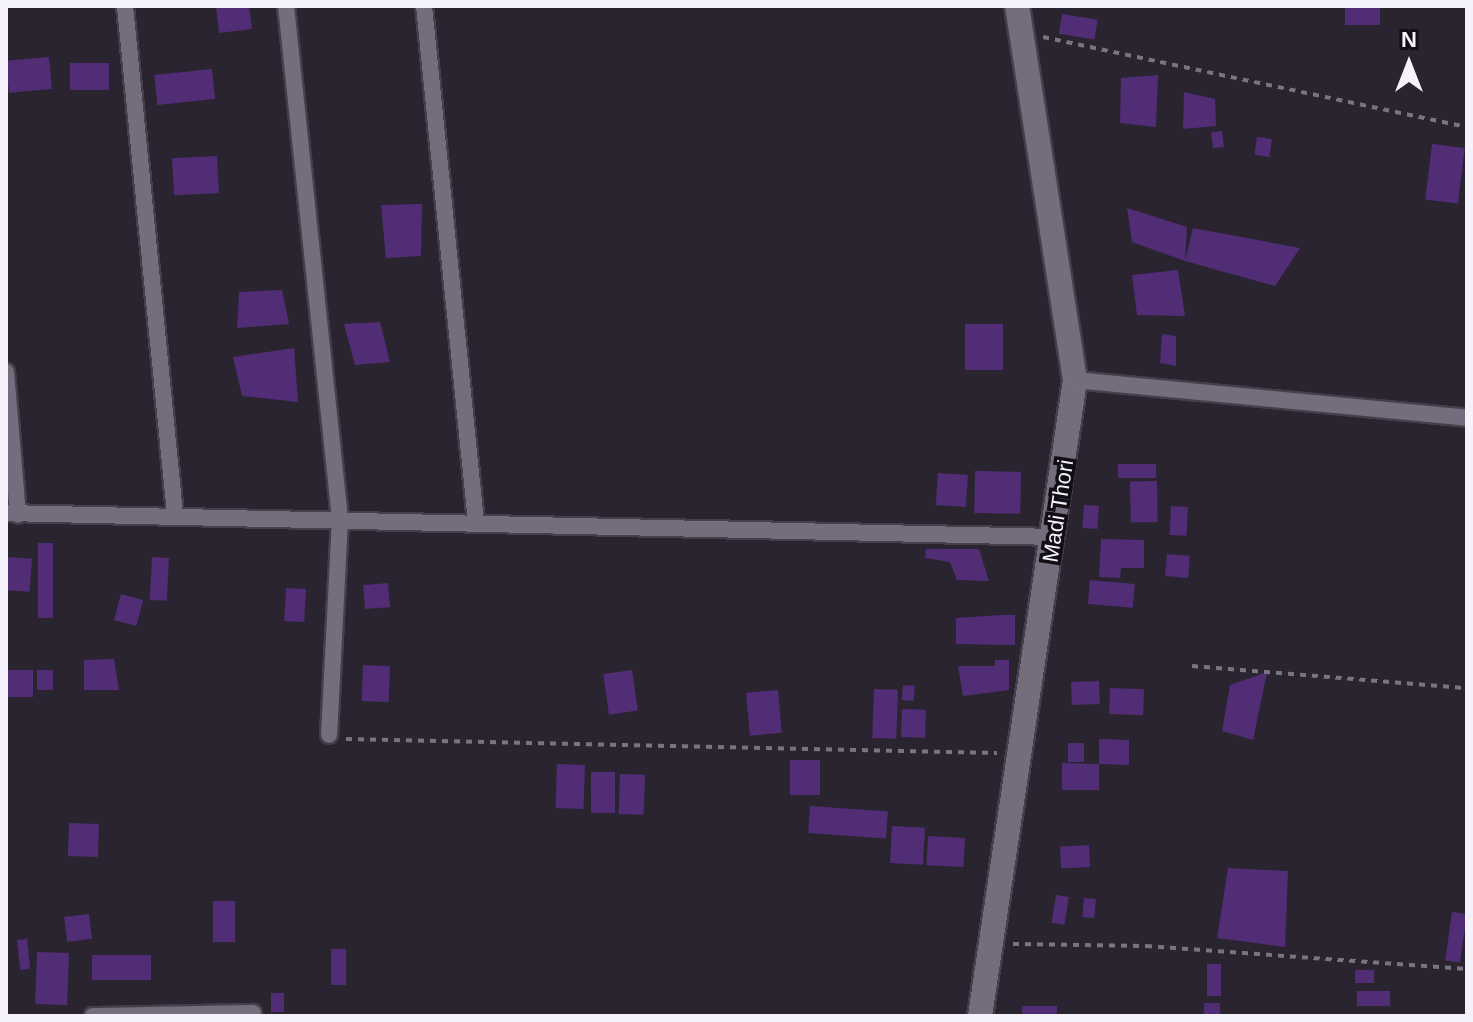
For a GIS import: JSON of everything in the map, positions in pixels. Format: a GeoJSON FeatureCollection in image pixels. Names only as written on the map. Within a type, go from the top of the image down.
{"type":"FeatureCollection","features":[{"type":"Feature","properties":{"kind":"main road","name":"Madi Thori"},"geometry":{"type":"LineString","coordinates":[[980,1016],[1075,380],[1017,6]]}},
{"type":"Feature","properties":{"kind":"street"},"geometry":{"type":"LineString","coordinates":[[125,6],[175,514]]}},
{"type":"Feature","properties":{"kind":"street"},"geometry":{"type":"LineString","coordinates":[[286,6],[340,519],[329,735]]}},
{"type":"Feature","properties":{"kind":"street"},"geometry":{"type":"LineString","coordinates":[[424,6],[476,522]]}},
{"type":"Feature","properties":{"kind":"street"},"geometry":{"type":"LineString","coordinates":[[6,372],[12,514],[175,514],[1053,537]]}},
{"type":"Feature","properties":{"kind":"street"},"geometry":{"type":"LineString","coordinates":[[1075,380],[1467,418]]}},
{"type":"Feature","properties":{"kind":"street"},"geometry":{"type":"LineString","coordinates":[[93,1016],[253,1013]]}},
{"type":"Feature","properties":{"kind":"path"},"geometry":{"type":"LineString","coordinates":[[1021,32],[1467,127]]}},
{"type":"Feature","properties":{"kind":"path"},"geometry":{"type":"LineString","coordinates":[[1192,666],[1467,688]]}},
{"type":"Feature","properties":{"kind":"path"},"geometry":{"type":"LineString","coordinates":[[329,735],[1020,754]]}},
{"type":"Feature","properties":{"kind":"path"},"geometry":{"type":"LineString","coordinates":[[991,944],[1146,946],[1467,969]]}},
{"type":"Feature","properties":{"kind":"building"},"geometry":{"type":"Polygon","coordinates":[[[216,6],[249,6],[252,29],[219,33],[216,6]]]}},
{"type":"Feature","properties":{"kind":"building"},"geometry":{"type":"Polygon","coordinates":[[[1345,6],[1380,6],[1380,25],[1345,25],[1345,6]]]}},
{"type":"Feature","properties":{"kind":"building"},"geometry":{"type":"Polygon","coordinates":[[[1062,14],[1098,20],[1094,39],[1059,34],[1062,14]]]}},
{"type":"Feature","properties":{"kind":"building"},"geometry":{"type":"Polygon","coordinates":[[[49,57],[52,89],[9,93],[6,61],[49,57]]]}},
{"type":"Feature","properties":{"kind":"building"},"geometry":{"type":"Polygon","coordinates":[[[70,63],[109,63],[109,90],[70,90],[70,63]]]}},
{"type":"Feature","properties":{"kind":"building"},"geometry":{"type":"Polygon","coordinates":[[[212,69],[215,99],[157,105],[154,75],[212,69]]]}},
{"type":"Feature","properties":{"kind":"building"},"geometry":{"type":"Polygon","coordinates":[[[1158,75],[1156,127],[1120,123],[1121,78],[1158,75]]]}},
{"type":"Feature","properties":{"kind":"building"},"geometry":{"type":"Polygon","coordinates":[[[1184,92],[1215,99],[1216,126],[1183,129],[1184,92]]]}},
{"type":"Feature","properties":{"kind":"building"},"geometry":{"type":"Polygon","coordinates":[[[1222,131],[1224,147],[1213,148],[1211,132],[1222,131]]]}},
{"type":"Feature","properties":{"kind":"building"},"geometry":{"type":"Polygon","coordinates":[[[1257,137],[1272,139],[1269,157],[1254,155],[1257,137]]]}},
{"type":"Feature","properties":{"kind":"building"},"geometry":{"type":"Polygon","coordinates":[[[1432,144],[1465,148],[1458,204],[1425,200],[1432,144]]]}},
{"type":"Feature","properties":{"kind":"building"},"geometry":{"type":"Polygon","coordinates":[[[217,156],[219,193],[174,195],[172,158],[217,156]]]}},
{"type":"Feature","properties":{"kind":"building"},"geometry":{"type":"Polygon","coordinates":[[[422,204],[421,256],[386,258],[381,205],[422,204]]]}},
{"type":"Feature","properties":{"kind":"building"},"geometry":{"type":"Polygon","coordinates":[[[1127,208],[1187,227],[1185,261],[1132,242],[1127,208]]]}},
{"type":"Feature","properties":{"kind":"building"},"geometry":{"type":"Polygon","coordinates":[[[1193,228],[1300,248],[1275,286],[1185,261],[1193,228]]]}},
{"type":"Feature","properties":{"kind":"building"},"geometry":{"type":"Polygon","coordinates":[[[1178,270],[1185,316],[1137,315],[1132,275],[1178,270]]]}},
{"type":"Feature","properties":{"kind":"building"},"geometry":{"type":"Polygon","coordinates":[[[282,290],[289,324],[237,328],[239,292],[282,290]]]}},
{"type":"Feature","properties":{"kind":"building"},"geometry":{"type":"Polygon","coordinates":[[[380,322],[390,362],[355,365],[344,324],[380,322]]]}},
{"type":"Feature","properties":{"kind":"building"},"geometry":{"type":"Polygon","coordinates":[[[965,324],[1003,324],[1003,370],[965,370],[965,324]]]}},
{"type":"Feature","properties":{"kind":"building"},"geometry":{"type":"Polygon","coordinates":[[[1162,334],[1176,336],[1176,366],[1160,363],[1162,334]]]}},
{"type":"Feature","properties":{"kind":"building"},"geometry":{"type":"Polygon","coordinates":[[[294,348],[298,402],[242,396],[233,357],[294,348]]]}},
{"type":"Feature","properties":{"kind":"building"},"geometry":{"type":"Polygon","coordinates":[[[1118,464],[1156,464],[1156,478],[1118,478],[1118,464]]]}},
{"type":"Feature","properties":{"kind":"building"},"geometry":{"type":"Polygon","coordinates":[[[975,471],[1021,472],[1020,514],[974,513],[975,471]]]}},
{"type":"Feature","properties":{"kind":"building"},"geometry":{"type":"Polygon","coordinates":[[[938,473],[968,475],[966,507],[936,505],[938,473]]]}},
{"type":"Feature","properties":{"kind":"building"},"geometry":{"type":"Polygon","coordinates":[[[1130,481],[1157,481],[1158,522],[1131,522],[1130,481]]]}},
{"type":"Feature","properties":{"kind":"building"},"geometry":{"type":"Polygon","coordinates":[[[1084,505],[1099,506],[1097,529],[1082,528],[1084,505]]]}},
{"type":"Feature","properties":{"kind":"building"},"geometry":{"type":"Polygon","coordinates":[[[1171,506],[1188,507],[1186,536],[1169,535],[1171,506]]]}},
{"type":"Feature","properties":{"kind":"building"},"geometry":{"type":"Polygon","coordinates":[[[1101,539],[1144,540],[1144,568],[1121,568],[1120,578],[1099,577],[1101,539]]]}},
{"type":"Feature","properties":{"kind":"building"},"geometry":{"type":"Polygon","coordinates":[[[38,543],[53,543],[53,618],[38,618],[38,543]]]}},
{"type":"Feature","properties":{"kind":"building"},"geometry":{"type":"Polygon","coordinates":[[[926,549],[979,549],[989,581],[957,580],[950,562],[925,558],[926,549]]]}},
{"type":"Feature","properties":{"kind":"building"},"geometry":{"type":"Polygon","coordinates":[[[1167,554],[1190,556],[1188,578],[1165,576],[1167,554]]]}},
{"type":"Feature","properties":{"kind":"building"},"geometry":{"type":"Polygon","coordinates":[[[6,557],[32,559],[30,592],[6,590],[6,557]]]}},
{"type":"Feature","properties":{"kind":"building"},"geometry":{"type":"Polygon","coordinates":[[[152,557],[169,558],[167,601],[150,600],[152,557]]]}},
{"type":"Feature","properties":{"kind":"building"},"geometry":{"type":"Polygon","coordinates":[[[1090,580],[1135,584],[1133,608],[1088,604],[1090,580]]]}},
{"type":"Feature","properties":{"kind":"building"},"geometry":{"type":"Polygon","coordinates":[[[388,583],[390,607],[365,609],[363,585],[388,583]]]}},
{"type":"Feature","properties":{"kind":"building"},"geometry":{"type":"Polygon","coordinates":[[[286,588],[306,589],[304,622],[284,621],[286,588]]]}},
{"type":"Feature","properties":{"kind":"building"},"geometry":{"type":"Polygon","coordinates":[[[121,594],[143,600],[136,626],[114,620],[121,594]]]}},
{"type":"Feature","properties":{"kind":"building"},"geometry":{"type":"Polygon","coordinates":[[[1015,615],[1015,645],[956,644],[956,618],[1015,615]]]}},
{"type":"Feature","properties":{"kind":"building"},"geometry":{"type":"Polygon","coordinates":[[[114,659],[119,690],[84,690],[84,660],[114,659]]]}},
{"type":"Feature","properties":{"kind":"building"},"geometry":{"type":"Polygon","coordinates":[[[995,660],[1009,660],[1009,690],[963,696],[958,666],[995,666],[995,660]]]}},
{"type":"Feature","properties":{"kind":"building"},"geometry":{"type":"Polygon","coordinates":[[[363,665],[390,666],[389,702],[362,701],[363,665]]]}},
{"type":"Feature","properties":{"kind":"building"},"geometry":{"type":"Polygon","coordinates":[[[8,670],[33,670],[33,697],[8,697],[8,670]]]}},
{"type":"Feature","properties":{"kind":"building"},"geometry":{"type":"Polygon","coordinates":[[[37,670],[53,670],[53,690],[37,690],[37,670]]]}},
{"type":"Feature","properties":{"kind":"building"},"geometry":{"type":"Polygon","coordinates":[[[632,670],[638,711],[609,715],[603,674],[632,670]]]}},
{"type":"Feature","properties":{"kind":"building"},"geometry":{"type":"Polygon","coordinates":[[[1267,672],[1253,740],[1222,731],[1230,685],[1267,672]]]}},
{"type":"Feature","properties":{"kind":"building"},"geometry":{"type":"Polygon","coordinates":[[[1099,681],[1100,704],[1072,705],[1071,682],[1099,681]]]}},
{"type":"Feature","properties":{"kind":"building"},"geometry":{"type":"Polygon","coordinates":[[[903,685],[915,686],[914,701],[902,700],[903,685]]]}},
{"type":"Feature","properties":{"kind":"building"},"geometry":{"type":"Polygon","coordinates":[[[1110,688],[1144,689],[1143,715],[1109,714],[1110,688]]]}},
{"type":"Feature","properties":{"kind":"building"},"geometry":{"type":"Polygon","coordinates":[[[874,689],[898,690],[896,739],[872,738],[874,689]]]}},
{"type":"Feature","properties":{"kind":"building"},"geometry":{"type":"Polygon","coordinates":[[[778,690],[782,733],[750,736],[746,693],[778,690]]]}},
{"type":"Feature","properties":{"kind":"building"},"geometry":{"type":"Polygon","coordinates":[[[902,709],[926,710],[925,738],[901,737],[902,709]]]}},
{"type":"Feature","properties":{"kind":"building"},"geometry":{"type":"Polygon","coordinates":[[[1099,739],[1129,740],[1129,765],[1099,764],[1099,739]]]}},
{"type":"Feature","properties":{"kind":"building"},"geometry":{"type":"Polygon","coordinates":[[[1068,743],[1084,743],[1084,762],[1068,762],[1068,743]]]}},
{"type":"Feature","properties":{"kind":"building"},"geometry":{"type":"Polygon","coordinates":[[[790,760],[820,760],[820,795],[790,795],[790,760]]]}},
{"type":"Feature","properties":{"kind":"building"},"geometry":{"type":"Polygon","coordinates":[[[1062,763],[1099,764],[1099,790],[1062,790],[1062,763]]]}},
{"type":"Feature","properties":{"kind":"building"},"geometry":{"type":"Polygon","coordinates":[[[557,764],[585,765],[583,809],[555,808],[557,764]]]}},
{"type":"Feature","properties":{"kind":"building"},"geometry":{"type":"Polygon","coordinates":[[[591,772],[615,772],[615,813],[591,813],[591,772]]]}},
{"type":"Feature","properties":{"kind":"building"},"geometry":{"type":"Polygon","coordinates":[[[620,774],[645,775],[644,815],[619,814],[620,774]]]}},
{"type":"Feature","properties":{"kind":"building"},"geometry":{"type":"Polygon","coordinates":[[[810,806],[888,811],[886,838],[808,833],[810,806]]]}},
{"type":"Feature","properties":{"kind":"building"},"geometry":{"type":"Polygon","coordinates":[[[69,823],[99,824],[98,857],[68,856],[69,823]]]}},
{"type":"Feature","properties":{"kind":"building"},"geometry":{"type":"Polygon","coordinates":[[[892,826],[925,828],[923,865],[890,863],[892,826]]]}},
{"type":"Feature","properties":{"kind":"building"},"geometry":{"type":"Polygon","coordinates":[[[928,836],[965,838],[963,867],[926,865],[928,836]]]}},
{"type":"Feature","properties":{"kind":"building"},"geometry":{"type":"Polygon","coordinates":[[[1089,845],[1090,867],[1061,868],[1060,847],[1089,845]]]}},
{"type":"Feature","properties":{"kind":"building"},"geometry":{"type":"Polygon","coordinates":[[[1228,868],[1288,871],[1285,947],[1217,938],[1228,868]]]}},
{"type":"Feature","properties":{"kind":"building"},"geometry":{"type":"Polygon","coordinates":[[[1056,895],[1069,897],[1064,925],[1052,923],[1056,895]]]}},
{"type":"Feature","properties":{"kind":"building"},"geometry":{"type":"Polygon","coordinates":[[[1084,898],[1096,899],[1094,918],[1082,917],[1084,898]]]}},
{"type":"Feature","properties":{"kind":"building"},"geometry":{"type":"Polygon","coordinates":[[[213,901],[235,901],[235,942],[213,942],[213,901]]]}},
{"type":"Feature","properties":{"kind":"building"},"geometry":{"type":"Polygon","coordinates":[[[1452,912],[1467,914],[1460,963],[1445,961],[1452,912]]]}},
{"type":"Feature","properties":{"kind":"building"},"geometry":{"type":"Polygon","coordinates":[[[89,914],[92,939],[67,942],[64,917],[89,914]]]}},
{"type":"Feature","properties":{"kind":"building"},"geometry":{"type":"Polygon","coordinates":[[[27,939],[30,969],[20,970],[17,940],[27,939]]]}},
{"type":"Feature","properties":{"kind":"building"},"geometry":{"type":"Polygon","coordinates":[[[331,949],[346,949],[346,985],[331,985],[331,949]]]}},
{"type":"Feature","properties":{"kind":"building"},"geometry":{"type":"Polygon","coordinates":[[[37,952],[69,953],[67,1005],[35,1004],[37,952]]]}},
{"type":"Feature","properties":{"kind":"building"},"geometry":{"type":"Polygon","coordinates":[[[92,955],[151,955],[151,980],[92,980],[92,955]]]}},
{"type":"Feature","properties":{"kind":"building"},"geometry":{"type":"Polygon","coordinates":[[[1207,964],[1221,964],[1221,996],[1207,996],[1207,964]]]}},
{"type":"Feature","properties":{"kind":"building"},"geometry":{"type":"Polygon","coordinates":[[[1355,970],[1374,970],[1374,983],[1355,983],[1355,970]]]}},
{"type":"Feature","properties":{"kind":"building"},"geometry":{"type":"Polygon","coordinates":[[[1357,991],[1390,991],[1390,1006],[1357,1006],[1357,991]]]}},
{"type":"Feature","properties":{"kind":"building"},"geometry":{"type":"Polygon","coordinates":[[[271,993],[284,993],[284,1012],[271,1012],[271,993]]]}},
{"type":"Feature","properties":{"kind":"building"},"geometry":{"type":"Polygon","coordinates":[[[1204,1003],[1220,1003],[1220,1016],[1204,1016],[1204,1003]]]}},
{"type":"Feature","properties":{"kind":"building"},"geometry":{"type":"Polygon","coordinates":[[[1022,1006],[1057,1006],[1057,1014],[1022,1014],[1022,1006]]]}}]}
